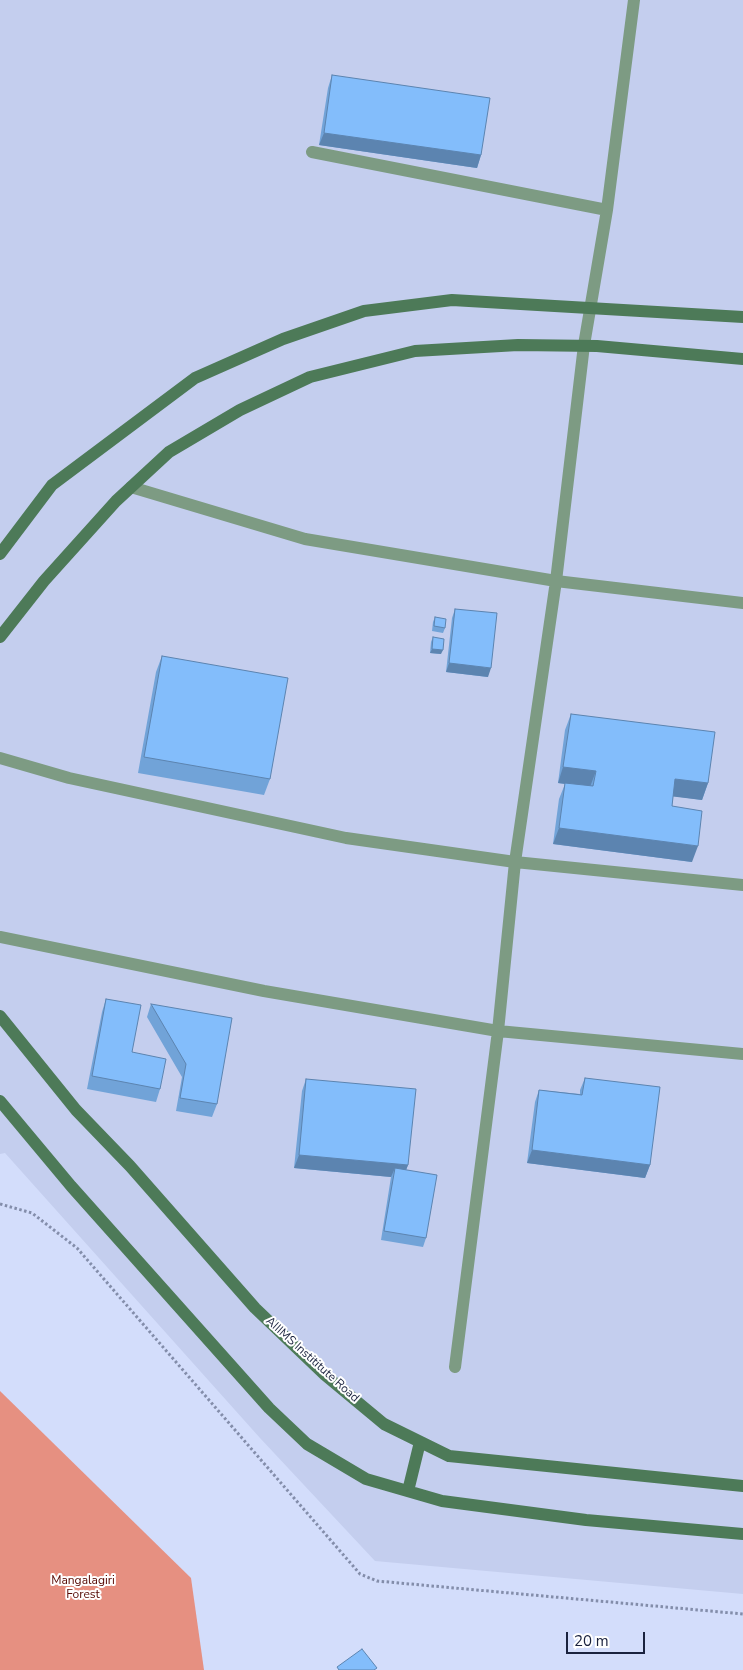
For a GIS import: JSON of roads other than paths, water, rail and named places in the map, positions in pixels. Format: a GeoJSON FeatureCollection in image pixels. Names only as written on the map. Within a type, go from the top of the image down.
{"type":"FeatureCollection","features":[{"type":"Feature","properties":{"kind":"street"},"geometry":{"type":"LineString","coordinates":[[0,554],[52,485],[195,378],[283,339],[364,311],[452,300],[743,317]]}},
{"type":"Feature","properties":{"kind":"street"},"geometry":{"type":"LineString","coordinates":[[0,637],[44,582],[116,501],[169,452],[240,410],[310,377],[415,351],[518,344],[584,345],[743,359]]}},
{"type":"Feature","properties":{"kind":"street","name":"AIIIMS Instititute Road"},"geometry":{"type":"LineString","coordinates":[[0,1016],[76,1110],[130,1166],[256,1308],[324,1374],[384,1424],[449,1456],[743,1486]]}},
{"type":"Feature","properties":{"kind":"street"},"geometry":{"type":"LineString","coordinates":[[0,1102],[71,1186],[269,1408],[308,1444],[366,1479],[442,1501],[586,1520],[743,1534]]}},
{"type":"Feature","properties":{"kind":"street"},"geometry":{"type":"LineString","coordinates":[[408,1491],[420,1442]]}},
{"type":"Feature","properties":{"kind":"lane"},"geometry":{"type":"LineString","coordinates":[[454,1367],[498,1031],[515,862],[556,581],[589,308],[607,210],[634,0]]}},
{"type":"Feature","properties":{"kind":"lane"},"geometry":{"type":"LineString","coordinates":[[312,152],[607,210]]}},
{"type":"Feature","properties":{"kind":"lane"},"geometry":{"type":"LineString","coordinates":[[131,487],[305,539],[556,581],[743,603]]}},
{"type":"Feature","properties":{"kind":"lane"},"geometry":{"type":"LineString","coordinates":[[0,758],[69,778],[346,838],[515,862],[743,885]]}},
{"type":"Feature","properties":{"kind":"lane"},"geometry":{"type":"LineString","coordinates":[[0,937],[264,991],[498,1031],[743,1054]]}},
{"type":"Feature","properties":{"kind":"park label","name":"Mangalagiri Forest"},"geometry":{"type":"Point","coordinates":[83,1588]}}]}
